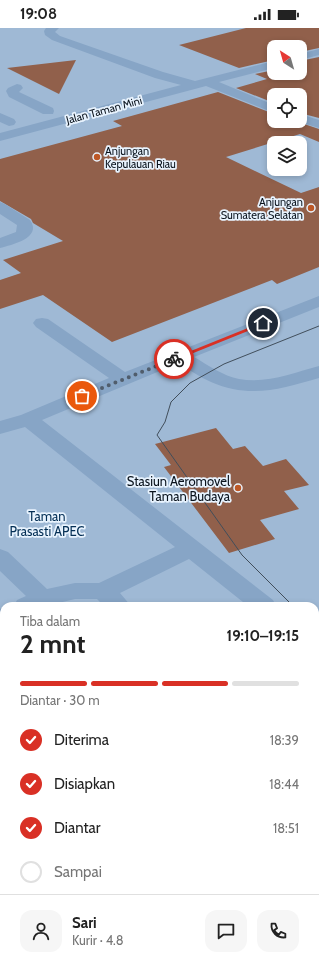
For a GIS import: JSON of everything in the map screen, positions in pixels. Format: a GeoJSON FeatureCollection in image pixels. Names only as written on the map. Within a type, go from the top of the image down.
{"type":"FeatureCollection","features":[{"type":"Feature","properties":{"kind":"lane"},"geometry":{"type":"LineString","coordinates":[[54,28],[49,31],[50,35],[56,38],[159,75],[201,84],[267,107]]}},
{"type":"Feature","properties":{"kind":"lane"},"geometry":{"type":"LineString","coordinates":[[307,55],[319,52]]}},
{"type":"Feature","properties":{"kind":"lane","name":"Jalan Taman Mini"},"geometry":{"type":"LineString","coordinates":[[0,137],[267,66]]}},
{"type":"Feature","properties":{"kind":"lane"},"geometry":{"type":"LineString","coordinates":[[18,88],[12,91],[13,94],[48,111]]}},
{"type":"Feature","properties":{"kind":"lane"},"geometry":{"type":"LineString","coordinates":[[3,123],[48,111],[67,108],[97,111]]}},
{"type":"Feature","properties":{"kind":"lane"},"geometry":{"type":"LineString","coordinates":[[307,120],[319,124]]}},
{"type":"Feature","properties":{"kind":"lane"},"geometry":{"type":"LineString","coordinates":[[0,207],[24,223],[25,227],[21,235],[13,240],[0,243]]}},
{"type":"Feature","properties":{"kind":"lane"},"geometry":{"type":"LineString","coordinates":[[0,428],[28,419],[179,356],[319,301]]}},
{"type":"Feature","properties":{"kind":"lane"},"geometry":{"type":"LineString","coordinates":[[42,323],[123,379]]}},
{"type":"Feature","properties":{"kind":"lane"},"geometry":{"type":"LineString","coordinates":[[179,356],[217,378],[238,385],[274,385],[319,372]]}},
{"type":"Feature","properties":{"kind":"lane"},"geometry":{"type":"LineString","coordinates":[[28,419],[259,602]]}},
{"type":"Feature","properties":{"kind":"lane"},"geometry":{"type":"LineString","coordinates":[[0,557],[34,602],[76,591],[111,598],[192,548]]}},
{"type":"Feature","properties":{"kind":"green space","name":"Taman Prasasti APEC"},"geometry":{"type":"Polygon","coordinates":[[[0,28],[319,28],[319,602],[0,602],[0,28]]]}},
{"type":"Feature","properties":{"kind":"building"},"geometry":{"type":"Polygon","coordinates":[[[246,28],[319,28],[319,48],[307,51],[307,40],[267,40],[267,62],[239,68],[179,45],[246,28]]]}},
{"type":"Feature","properties":{"kind":"building"},"geometry":{"type":"Polygon","coordinates":[[[319,57],[319,118],[307,115],[307,88],[267,88],[267,100],[236,88],[267,79],[307,80],[307,60],[319,57]]]}},
{"type":"Feature","properties":{"kind":"building"},"geometry":{"type":"Polygon","coordinates":[[[76,60],[59,94],[7,68],[76,60]]]}},
{"type":"Feature","properties":{"kind":"building"},"geometry":{"type":"Polygon","coordinates":[[[267,71],[267,79],[255,74],[267,71]]]}},
{"type":"Feature","properties":{"kind":"building"},"geometry":{"type":"Polygon","coordinates":[[[218,92],[267,111],[267,128],[307,128],[307,125],[319,129],[319,142],[300,134],[294,136],[267,136],[267,144],[226,157],[301,193],[319,187],[319,267],[277,284],[272,280],[112,342],[43,295],[0,309],[0,280],[21,273],[3,260],[63,241],[33,223],[31,219],[0,201],[0,159],[122,126],[113,121],[218,92]]]}},
{"type":"Feature","properties":{"kind":"building","name":"Stasiun Aeromovel Taman Budaya"},"geometry":{"type":"Polygon","coordinates":[[[216,428],[233,449],[245,446],[263,466],[286,459],[309,485],[284,491],[299,509],[260,520],[275,539],[229,553],[164,467],[171,465],[155,444],[216,428]]]}},
{"type":"Feature","properties":{"kind":"tram line"},"geometry":{"type":"LineString","coordinates":[[289,602],[242,555],[157,435],[165,422],[171,402],[190,383],[224,364],[319,326]]}},
{"type":"Feature","properties":{"kind":"way so far"},"geometry":{"type":"LineString","coordinates":[[82,396],[174,359]]}},
{"type":"Feature","properties":{"kind":"place","name":"Anjungan Kepulauan Riau"},"geometry":{"type":"Point","coordinates":[97,157]}},
{"type":"Feature","properties":{"kind":"place","name":"Anjungan Sumatera Selatan"},"geometry":{"type":"Point","coordinates":[311,208]}},
{"type":"Feature","properties":{"kind":"place","name":"Stasiun Aeromovel Taman Budaya"},"geometry":{"type":"Point","coordinates":[238,488]}},
{"type":"Feature","properties":{"kind":"route"},"geometry":{"type":"LineString","coordinates":[[174,359],[263,323]]}}]}
